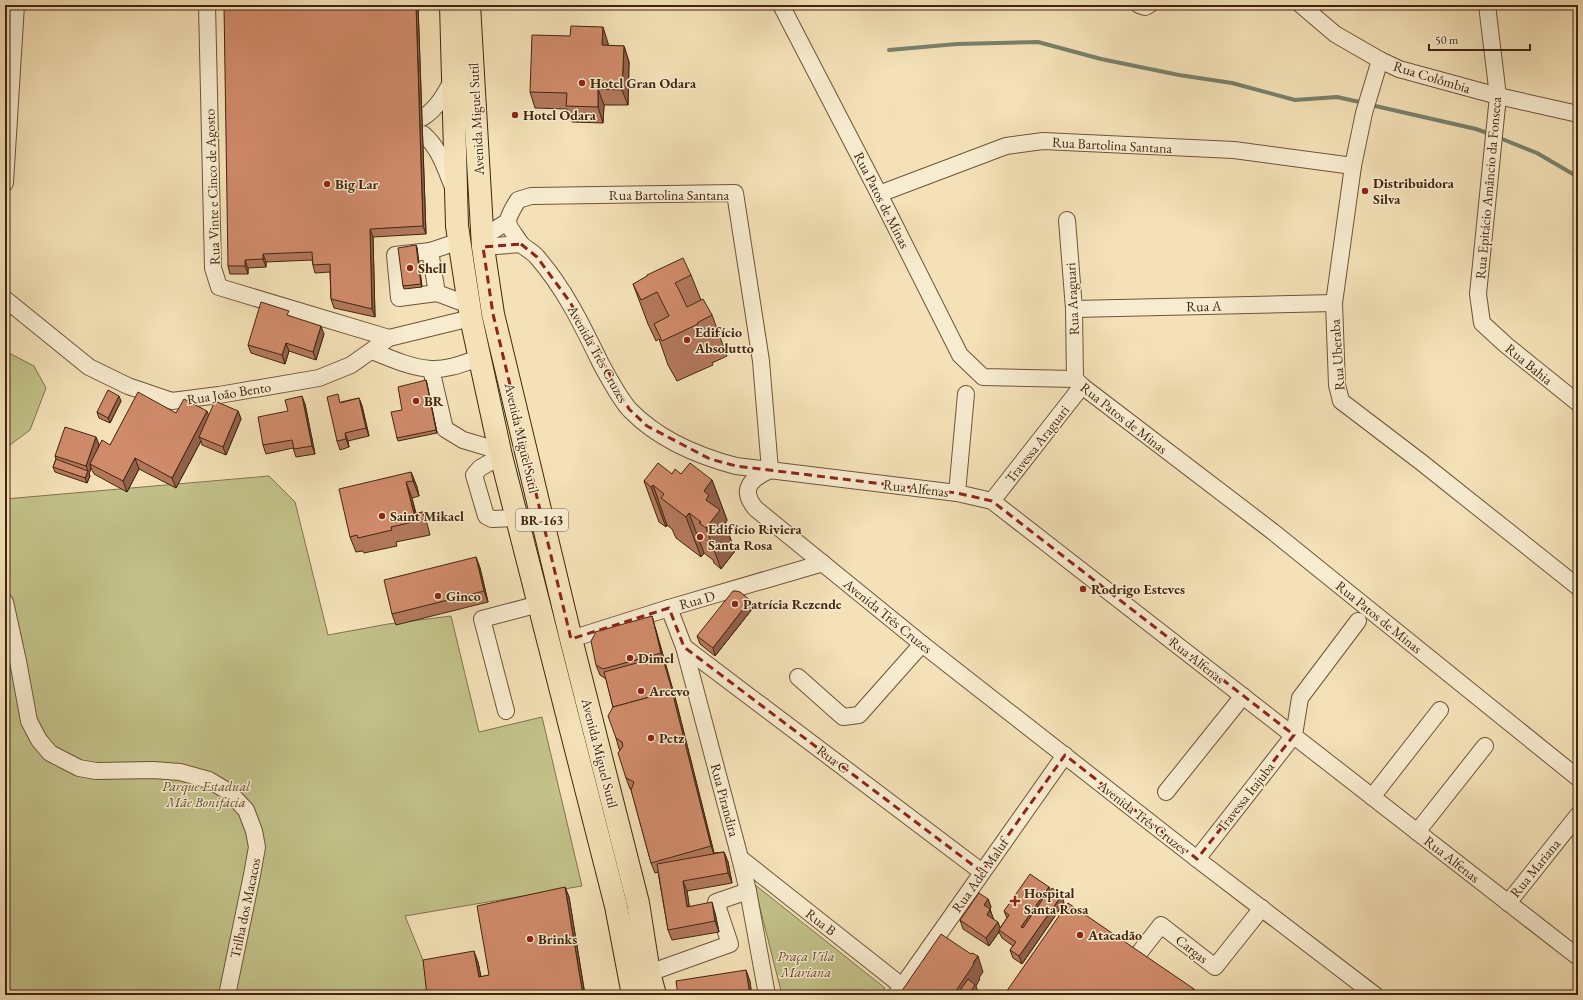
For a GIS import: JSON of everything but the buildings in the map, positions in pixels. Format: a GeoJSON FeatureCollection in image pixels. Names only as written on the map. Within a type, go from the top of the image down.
{"type":"FeatureCollection","features":[{"type":"Feature","properties":{"kind":"highway","name":"BR-163"},"geometry":{"type":"LineString","coordinates":[[451,5],[462,39]]}},
{"type":"Feature","properties":{"kind":"highway","name":"BR-163"},"geometry":{"type":"LineString","coordinates":[[462,39],[469,5]]}},
{"type":"Feature","properties":{"kind":"highway","name":"Avenida Miguel Sutil"},"geometry":{"type":"LineString","coordinates":[[462,39],[453,79],[456,198],[460,241],[470,312],[501,454],[616,906],[633,995]]}},
{"type":"Feature","properties":{"kind":"highway","name":"Avenida Miguel Sutil"},"geometry":{"type":"LineString","coordinates":[[462,39],[483,242],[493,314],[571,638],[638,903],[654,995]]}},
{"type":"Feature","properties":{"kind":"street"},"geometry":{"type":"LineString","coordinates":[[5,183],[16,5]]}},
{"type":"Feature","properties":{"kind":"street","name":"Rua Vinte e Cinco de Agosto"},"geometry":{"type":"LineString","coordinates":[[207,5],[213,268],[219,287],[389,338]]}},
{"type":"Feature","properties":{"kind":"street","name":"Rua Patos de Minas"},"geometry":{"type":"LineString","coordinates":[[781,5],[960,354],[983,377],[1078,383],[1272,530],[1578,778]]}},
{"type":"Feature","properties":{"kind":"street"},"geometry":{"type":"LineString","coordinates":[[1139,5],[1145,7],[1149,5]]}},
{"type":"Feature","properties":{"kind":"street","name":"Rua Epitácio Amâncio da Fonseca"},"geometry":{"type":"LineString","coordinates":[[1482,323],[1478,294],[1498,96],[1487,5]]}},
{"type":"Feature","properties":{"kind":"street","name":"Rua Colômbia"},"geometry":{"type":"LineString","coordinates":[[1306,7],[1336,34],[1380,60],[1399,69],[1498,96],[1578,114]]}},
{"type":"Feature","properties":{"kind":"street","name":"Rua Uberaba"},"geometry":{"type":"LineString","coordinates":[[1380,60],[1364,113],[1353,166],[1334,303],[1337,385],[1341,401],[1578,587]]}},
{"type":"Feature","properties":{"kind":"street"},"geometry":{"type":"LineString","coordinates":[[453,79],[445,94],[422,126],[438,153],[456,198]]}},
{"type":"Feature","properties":{"kind":"street","name":"Rua Bartolina Santana"},"geometry":{"type":"LineString","coordinates":[[879,194],[1006,146],[1042,141],[1234,150],[1353,166]]}},
{"type":"Feature","properties":{"kind":"street","name":"Rua Bartolina Santana"},"geometry":{"type":"LineString","coordinates":[[507,222],[508,216],[518,200],[531,196],[735,193],[761,360],[770,470]]}},
{"type":"Feature","properties":{"kind":"street","name":"Rua Araguari"},"geometry":{"type":"LineString","coordinates":[[1066,220],[1074,309],[1078,383]]}},
{"type":"Feature","properties":{"kind":"street"},"geometry":{"type":"LineString","coordinates":[[483,242],[507,222],[521,244]]}},
{"type":"Feature","properties":{"kind":"street"},"geometry":{"type":"LineString","coordinates":[[460,241],[430,251],[395,254],[400,298],[437,293],[470,312]]}},
{"type":"Feature","properties":{"kind":"street"},"geometry":{"type":"LineString","coordinates":[[483,242],[521,244]]}},
{"type":"Feature","properties":{"kind":"street","name":"Avenida Três Cruzes"},"geometry":{"type":"LineString","coordinates":[[521,244],[537,256],[570,302],[610,380],[629,409],[647,426],[677,444],[710,459],[736,466],[770,470]]}},
{"type":"Feature","properties":{"kind":"street"},"geometry":{"type":"LineString","coordinates":[[430,251],[437,293]]}},
{"type":"Feature","properties":{"kind":"street","name":"Rua João Bento"},"geometry":{"type":"LineString","coordinates":[[5,299],[89,367],[128,386],[172,401],[219,395],[319,378],[351,365],[389,338],[470,312]]}},
{"type":"Feature","properties":{"kind":"street","name":"Rua A"},"geometry":{"type":"LineString","coordinates":[[1074,309],[1334,303]]}},
{"type":"Feature","properties":{"kind":"street","name":"Rua Bahia"},"geometry":{"type":"LineString","coordinates":[[1482,323],[1506,345],[1578,403]]}},
{"type":"Feature","properties":{"kind":"street"},"geometry":{"type":"LineString","coordinates":[[372,351],[395,361],[432,369],[456,366],[480,358]]}},
{"type":"Feature","properties":{"kind":"street"},"geometry":{"type":"LineString","coordinates":[[432,369],[445,429],[463,440],[501,454]]}},
{"type":"Feature","properties":{"kind":"street","name":"Travessa Araguari"},"geometry":{"type":"LineString","coordinates":[[992,501],[1078,383]]}},
{"type":"Feature","properties":{"kind":"street"},"geometry":{"type":"LineString","coordinates":[[956,493],[966,394]]}},
{"type":"Feature","properties":{"kind":"street"},"geometry":{"type":"LineString","coordinates":[[501,454],[480,468],[474,475],[486,516],[492,519],[517,518]]}},
{"type":"Feature","properties":{"kind":"street","name":"Avenida Três Cruzes"},"geometry":{"type":"LineString","coordinates":[[770,470],[753,479],[747,494],[750,502],[756,509],[922,644],[1196,859],[1376,995]]}},
{"type":"Feature","properties":{"kind":"street","name":"Rua Alfenas"},"geometry":{"type":"LineString","coordinates":[[770,470],[956,493],[992,501],[1578,957]]}},
{"type":"Feature","properties":{"kind":"street","name":"Rua D"},"geometry":{"type":"LineString","coordinates":[[571,638],[823,563]]}},
{"type":"Feature","properties":{"kind":"street","name":"Trilha dos Macacos"},"geometry":{"type":"LineString","coordinates":[[5,602],[18,660],[29,721],[39,740],[50,753],[79,768],[96,771],[153,770],[180,772],[209,780],[229,792],[246,810],[254,831],[257,847],[227,995]]}},
{"type":"Feature","properties":{"kind":"street"},"geometry":{"type":"LineString","coordinates":[[506,711],[482,619],[539,604]]}},
{"type":"Feature","properties":{"kind":"street","name":"Rua Pirandira"},"geometry":{"type":"LineString","coordinates":[[669,608],[684,647],[740,858],[748,891],[767,995]]}},
{"type":"Feature","properties":{"kind":"street"},"geometry":{"type":"LineString","coordinates":[[1294,735],[1300,698],[1358,621]]}},
{"type":"Feature","properties":{"kind":"street"},"geometry":{"type":"LineString","coordinates":[[798,677],[843,717],[859,714],[922,644]]}},
{"type":"Feature","properties":{"kind":"street","name":"Rua C"},"geometry":{"type":"LineString","coordinates":[[684,647],[982,872]]}},
{"type":"Feature","properties":{"kind":"street"},"geometry":{"type":"LineString","coordinates":[[1166,792],[1243,696]]}},
{"type":"Feature","properties":{"kind":"street"},"geometry":{"type":"LineString","coordinates":[[1372,797],[1440,710]]}},
{"type":"Feature","properties":{"kind":"street","name":"Travessa Itajuba"},"geometry":{"type":"LineString","coordinates":[[1196,859],[1294,735]]}},
{"type":"Feature","properties":{"kind":"street"},"geometry":{"type":"LineString","coordinates":[[1417,832],[1486,746]]}},
{"type":"Feature","properties":{"kind":"street","name":"Rua Adel Maluf"},"geometry":{"type":"LineString","coordinates":[[899,991],[1065,755]]}},
{"type":"Feature","properties":{"kind":"street","name":"Rua Mariana"},"geometry":{"type":"LineString","coordinates":[[1508,903],[1578,815]]}},
{"type":"Feature","properties":{"kind":"street","name":"Rua B"},"geometry":{"type":"LineString","coordinates":[[740,858],[899,991]]}},
{"type":"Feature","properties":{"kind":"street"},"geometry":{"type":"LineString","coordinates":[[649,973],[730,944],[716,902],[748,891]]}},
{"type":"Feature","properties":{"kind":"street","name":"Cargas"},"geometry":{"type":"LineString","coordinates":[[1136,957],[1161,924],[1215,967],[1262,908]]}},
{"type":"Feature","properties":{"kind":"highlighted area"},"geometry":{"type":"Polygon","coordinates":[[[521,244],[537,257],[570,302],[629,409],[647,426],[710,459],[736,466],[957,493],[992,501],[1294,735],[1197,859],[1065,755],[982,872],[684,647],[669,608],[571,639],[493,314],[483,247],[521,244]]]}},
{"type":"Feature","properties":{"kind":"green space"},"geometry":{"type":"Polygon","coordinates":[[[5,354],[11,354],[34,366],[46,388],[30,430],[10,445],[5,446],[5,354]]]}},
{"type":"Feature","properties":{"kind":"green space","name":"Parque Estadual Mãe Bonifácia"},"geometry":{"type":"Polygon","coordinates":[[[269,476],[295,502],[328,635],[388,624],[451,616],[479,732],[542,717],[582,886],[405,916],[427,970],[430,995],[5,995],[5,499],[269,476]]]}},
{"type":"Feature","properties":{"kind":"green space","name":"Praça Vila Mariana"},"geometry":{"type":"Polygon","coordinates":[[[754,884],[885,988],[880,995],[782,995],[754,884]]]}},
{"type":"Feature","properties":{"kind":"waterway"},"geometry":{"type":"LineString","coordinates":[[889,50],[957,44],[1038,42],[1101,59],[1179,75],[1232,83],[1295,100],[1337,97],[1364,103]]}},
{"type":"Feature","properties":{"kind":"waterway"},"geometry":{"type":"LineString","coordinates":[[1371,105],[1476,129],[1490,134]]}},
{"type":"Feature","properties":{"kind":"waterway"},"geometry":{"type":"LineString","coordinates":[[1497,137],[1537,153],[1578,177]]}},
{"type":"Feature","properties":{"kind":"place","name":"Hotel Gran Odara"},"geometry":{"type":"Point","coordinates":[582,83]}},
{"type":"Feature","properties":{"kind":"place","name":"Hotel Odara"},"geometry":{"type":"Point","coordinates":[515,115]}},
{"type":"Feature","properties":{"kind":"place","name":"Big Lar"},"geometry":{"type":"Point","coordinates":[327,184]}},
{"type":"Feature","properties":{"kind":"place","name":"Distribuidora Silva"},"geometry":{"type":"Point","coordinates":[1365,191]}},
{"type":"Feature","properties":{"kind":"place","name":"Shell"},"geometry":{"type":"Point","coordinates":[410,268]}},
{"type":"Feature","properties":{"kind":"place","name":"Edifício Absolutto"},"geometry":{"type":"Point","coordinates":[687,340]}},
{"type":"Feature","properties":{"kind":"place","name":"BR"},"geometry":{"type":"Point","coordinates":[416,401]}},
{"type":"Feature","properties":{"kind":"place","name":"Saint Mikael"},"geometry":{"type":"Point","coordinates":[382,516]}},
{"type":"Feature","properties":{"kind":"place","name":"Edifício Riviera Santa Rosa"},"geometry":{"type":"Point","coordinates":[700,537]}},
{"type":"Feature","properties":{"kind":"place","name":"Rodrigo Esteves"},"geometry":{"type":"Point","coordinates":[1083,589]}},
{"type":"Feature","properties":{"kind":"place","name":"Ginco"},"geometry":{"type":"Point","coordinates":[438,596]}},
{"type":"Feature","properties":{"kind":"place","name":"Patrícia Rezende"},"geometry":{"type":"Point","coordinates":[735,604]}},
{"type":"Feature","properties":{"kind":"place","name":"Dimel"},"geometry":{"type":"Point","coordinates":[630,658]}},
{"type":"Feature","properties":{"kind":"place","name":"Arcevo"},"geometry":{"type":"Point","coordinates":[641,691]}},
{"type":"Feature","properties":{"kind":"place","name":"Petz"},"geometry":{"type":"Point","coordinates":[651,738]}},
{"type":"Feature","properties":{"kind":"place","name":"Hospital Santa Rosa"},"geometry":{"type":"Point","coordinates":[1015,901]}},
{"type":"Feature","properties":{"kind":"place","name":"Atacadão"},"geometry":{"type":"Point","coordinates":[1080,935]}},
{"type":"Feature","properties":{"kind":"place","name":"Brinks"},"geometry":{"type":"Point","coordinates":[530,939]}}]}
